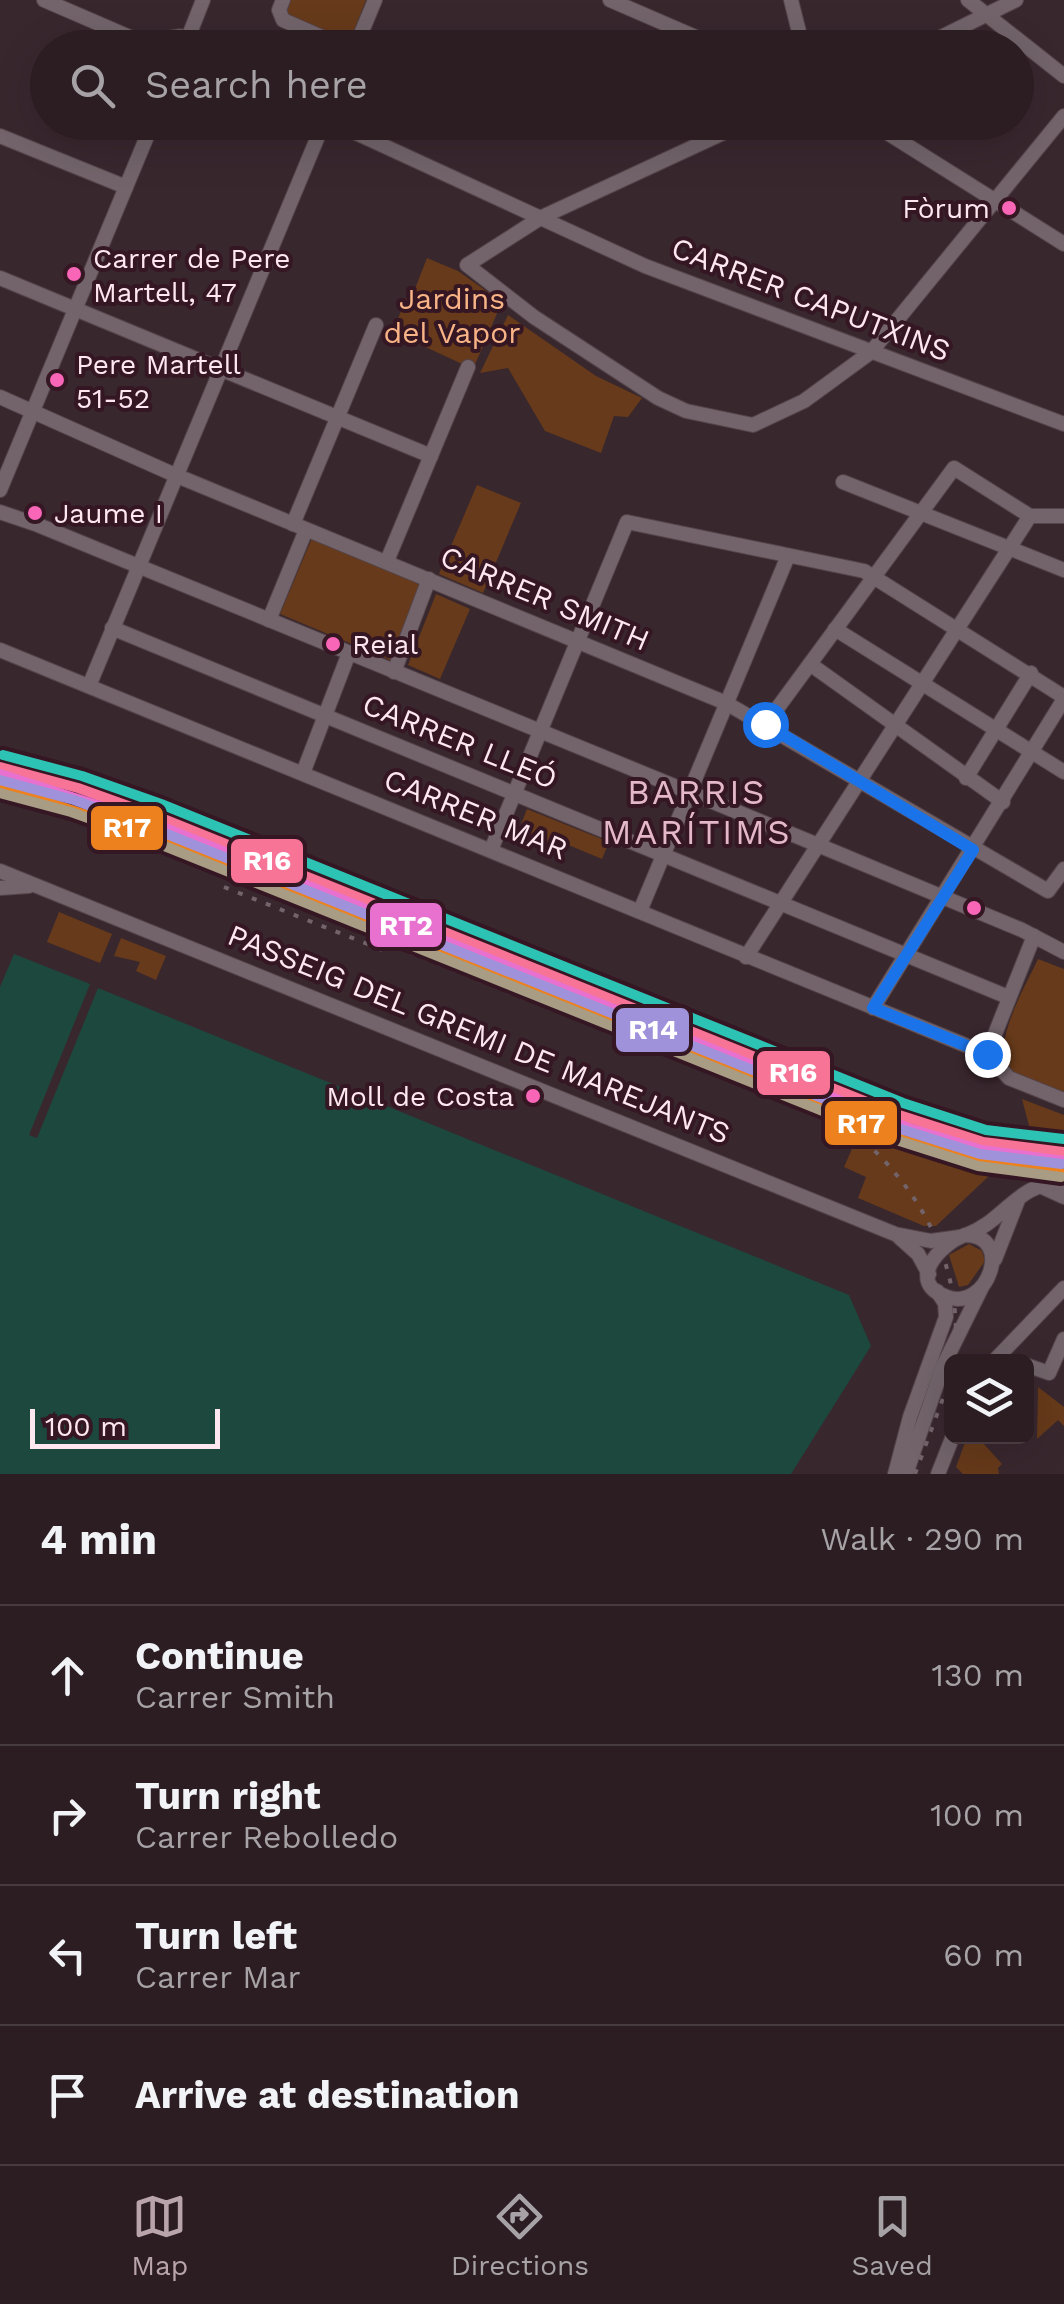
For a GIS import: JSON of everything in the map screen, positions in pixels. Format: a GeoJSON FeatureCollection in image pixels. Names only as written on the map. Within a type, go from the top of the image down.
{"type":"FeatureCollection","features":[{"type":"Feature","properties":{"kind":"street"},"geometry":{"type":"LineString","coordinates":[[44,0],[114,30]]}},
{"type":"Feature","properties":{"kind":"street"},"geometry":{"type":"LineString","coordinates":[[196,30],[203,0]]}},
{"type":"Feature","properties":{"kind":"street"},"geometry":{"type":"LineString","coordinates":[[282,0],[278,10],[283,20],[306,30]]}},
{"type":"Feature","properties":{"kind":"street"},"geometry":{"type":"LineString","coordinates":[[363,30],[375,0]]}},
{"type":"Feature","properties":{"kind":"street"},"geometry":{"type":"LineString","coordinates":[[610,0],[679,30]]}},
{"type":"Feature","properties":{"kind":"street"},"geometry":{"type":"LineString","coordinates":[[791,0],[798,30]]}},
{"type":"Feature","properties":{"kind":"street"},"geometry":{"type":"LineString","coordinates":[[968,0],[1005,30]]}},
{"type":"Feature","properties":{"kind":"street"},"geometry":{"type":"LineString","coordinates":[[955,30],[1016,0]]}},
{"type":"Feature","properties":{"kind":"street"},"geometry":{"type":"LineString","coordinates":[[1034,53],[1064,76]]}},
{"type":"Feature","properties":{"kind":"street"},"geometry":{"type":"LineString","coordinates":[[708,140],[542,217],[468,265],[622,377],[686,411],[753,425],[804,402],[871,352],[1064,116]]}},
{"type":"Feature","properties":{"kind":"street"},"geometry":{"type":"LineString","coordinates":[[0,136],[126,187]]}},
{"type":"Feature","properties":{"kind":"street"},"geometry":{"type":"LineString","coordinates":[[0,490],[146,140]]}},
{"type":"Feature","properties":{"kind":"street"},"geometry":{"type":"LineString","coordinates":[[89,686],[316,140]]}},
{"type":"Feature","properties":{"kind":"street","name":"CARRER CAPUTXINS"},"geometry":{"type":"LineString","coordinates":[[372,140],[644,266],[1064,424]]}},
{"type":"Feature","properties":{"kind":"street"},"geometry":{"type":"LineString","coordinates":[[899,140],[1064,244]]}},
{"type":"Feature","properties":{"kind":"street"},"geometry":{"type":"LineString","coordinates":[[0,278],[431,456]]}},
{"type":"Feature","properties":{"kind":"street"},"geometry":{"type":"LineString","coordinates":[[269,620],[376,325]]}},
{"type":"Feature","properties":{"kind":"street"},"geometry":{"type":"LineString","coordinates":[[387,561],[468,367]]}},
{"type":"Feature","properties":{"kind":"street","name":"CARRER SMITH"},"geometry":{"type":"LineString","coordinates":[[0,397],[175,476],[726,704],[1048,891],[1064,869]]}},
{"type":"Feature","properties":{"kind":"street"},"geometry":{"type":"LineString","coordinates":[[765,724],[954,468],[1030,516],[1064,516]]}},
{"type":"Feature","properties":{"kind":"street"},"geometry":{"type":"LineString","coordinates":[[844,482],[1064,570]]}},
{"type":"Feature","properties":{"kind":"street"},"geometry":{"type":"LineString","coordinates":[[0,512],[818,845],[1064,952]]}},
{"type":"Feature","properties":{"kind":"street"},"geometry":{"type":"LineString","coordinates":[[746,958],[1030,516]]}},
{"type":"Feature","properties":{"kind":"street"},"geometry":{"type":"LineString","coordinates":[[492,850],[628,522],[875,576],[1064,698],[873,1008]]}},
{"type":"Feature","properties":{"kind":"street"},"geometry":{"type":"LineString","coordinates":[[640,911],[788,556]]}},
{"type":"Feature","properties":{"kind":"street"},"geometry":{"type":"LineString","coordinates":[[394,672],[429,579]]}},
{"type":"Feature","properties":{"kind":"street","name":"CARRER LLEÓ"},"geometry":{"type":"LineString","coordinates":[[112,628],[1008,997]]}},
{"type":"Feature","properties":{"kind":"street"},"geometry":{"type":"LineString","coordinates":[[835,629],[1064,772]]}},
{"type":"Feature","properties":{"kind":"street","name":"CARRER MAR"},"geometry":{"type":"LineString","coordinates":[[0,650],[987,1054],[1010,1078],[1064,1100]]}},
{"type":"Feature","properties":{"kind":"street"},"geometry":{"type":"LineString","coordinates":[[303,773],[349,653]]}},
{"type":"Feature","properties":{"kind":"street"},"geometry":{"type":"LineString","coordinates":[[810,664],[1003,802]]}},
{"type":"Feature","properties":{"kind":"street"},"geometry":{"type":"LineString","coordinates":[[966,778],[1031,674]]}},
{"type":"Feature","properties":{"kind":"street","name":"PASSEIG DEL GREMI DE MAREJANTS"},"geometry":{"type":"LineString","coordinates":[[0,871],[894,1234],[930,1241],[962,1236]]}},
{"type":"Feature","properties":{"kind":"street","name":"PASSEIG DEL GREMI DE MAREJANTS"},"geometry":{"type":"LineString","coordinates":[[0,888],[42,886]]}},
{"type":"Feature","properties":{"kind":"street"},"geometry":{"type":"LineString","coordinates":[[987,1054],[1034,936]]}},
{"type":"Feature","properties":{"kind":"street"},"geometry":{"type":"LineString","coordinates":[[894,1474],[946,1317],[946,1303],[928,1274],[934,1256],[947,1243],[982,1229],[1020,1195],[1036,1186],[1064,1182]]}},
{"type":"Feature","properties":{"kind":"street"},"geometry":{"type":"LineString","coordinates":[[1036,1186],[1053,1189],[1064,1198]]}},
{"type":"Feature","properties":{"kind":"street"},"geometry":{"type":"LineString","coordinates":[[906,1474],[943,1366],[982,1287],[1020,1195]]}},
{"type":"Feature","properties":{"kind":"street","name":"PASSEIG DEL GREMI DE MAREJANTS"},"geometry":{"type":"LineString","coordinates":[[894,1234],[918,1254],[928,1274]]}},
{"type":"Feature","properties":{"kind":"street"},"geometry":{"type":"LineString","coordinates":[[962,1236],[986,1241],[992,1250],[992,1264]]}},
{"type":"Feature","properties":{"kind":"street"},"geometry":{"type":"LineString","coordinates":[[936,1291],[959,1299],[973,1296],[982,1287]]}},
{"type":"Feature","properties":{"kind":"street"},"geometry":{"type":"LineString","coordinates":[[1000,1354],[1064,1288]]}},
{"type":"Feature","properties":{"kind":"street"},"geometry":{"type":"LineString","coordinates":[[1034,1367],[1049,1372],[1064,1339]]}},
{"type":"Feature","properties":{"kind":"street"},"geometry":{"type":"LineString","coordinates":[[938,1474],[950,1444]]}},
{"type":"Feature","properties":{"kind":"green space"},"geometry":{"type":"Polygon","coordinates":[[[287,0],[366,0],[354,30],[319,30],[283,14],[287,0]]]}},
{"type":"Feature","properties":{"kind":"green space","name":"Jardins del Vapor"},"geometry":{"type":"Polygon","coordinates":[[[427,258],[458,271],[502,302],[473,369],[393,332],[427,258]]]}},
{"type":"Feature","properties":{"kind":"green space"},"geometry":{"type":"Polygon","coordinates":[[[508,315],[596,376],[642,398],[628,417],[614,416],[601,453],[545,431],[508,368],[480,373],[508,315]]]}},
{"type":"Feature","properties":{"kind":"green space"},"geometry":{"type":"Polygon","coordinates":[[[477,485],[521,503],[483,593],[439,574],[477,485]]]}},
{"type":"Feature","properties":{"kind":"green space"},"geometry":{"type":"Polygon","coordinates":[[[312,538],[422,583],[390,660],[280,614],[312,538]]]}},
{"type":"Feature","properties":{"kind":"green space"},"geometry":{"type":"Polygon","coordinates":[[[436,594],[470,609],[440,679],[408,665],[436,594]]]}},
{"type":"Feature","properties":{"kind":"green space"},"geometry":{"type":"Polygon","coordinates":[[[527,809],[609,842],[602,859],[566,844],[561,853],[517,835],[527,809]]]}},
{"type":"Feature","properties":{"kind":"green space"},"geometry":{"type":"Polygon","coordinates":[[[59,912],[112,934],[100,963],[47,942],[59,912]]]}},
{"type":"Feature","properties":{"kind":"green space"},"geometry":{"type":"Polygon","coordinates":[[[121,938],[166,956],[156,980],[136,971],[140,962],[114,956],[121,938]]]}},
{"type":"Feature","properties":{"kind":"green space"},"geometry":{"type":"Polygon","coordinates":[[[1038,959],[1064,969],[1064,1094],[1019,1077],[1006,1064],[1004,1051],[1011,1018],[1038,959]]]}},
{"type":"Feature","properties":{"kind":"green space"},"geometry":{"type":"Polygon","coordinates":[[[1022,1099],[1064,1115],[1064,1134],[1031,1133],[1022,1099]]]}},
{"type":"Feature","properties":{"kind":"green space"},"geometry":{"type":"Polygon","coordinates":[[[850,1120],[990,1175],[936,1226],[924,1226],[858,1198],[866,1177],[844,1167],[855,1142],[844,1133],[850,1120]]]}},
{"type":"Feature","properties":{"kind":"green space"},"geometry":{"type":"Polygon","coordinates":[[[969,1244],[982,1251],[985,1261],[968,1285],[959,1287],[949,1255],[969,1244]]]}},
{"type":"Feature","properties":{"kind":"green space"},"geometry":{"type":"Polygon","coordinates":[[[1038,1387],[1064,1407],[1064,1426],[1058,1420],[1037,1439],[1038,1387]]]}},
{"type":"Feature","properties":{"kind":"green space"},"geometry":{"type":"Polygon","coordinates":[[[964,1444],[984,1444],[1002,1464],[999,1474],[963,1474],[956,1467],[964,1444]]]}},
{"type":"Feature","properties":{"kind":"shaded area"},"geometry":{"type":"Polygon","coordinates":[[[14,954],[90,984],[29,1135],[37,1138],[98,988],[849,1295],[871,1346],[791,1474],[0,1474],[0,987],[14,954]]]}},
{"type":"Feature","properties":{"kind":"railway"},"geometry":{"type":"LineString","coordinates":[[0,783],[204,853],[981,1167]]}},
{"type":"Feature","properties":{"kind":"railway"},"geometry":{"type":"LineString","coordinates":[[224,887],[390,953]]}},
{"type":"Feature","properties":{"kind":"railway"},"geometry":{"type":"LineString","coordinates":[[382,941],[651,1049]]}},
{"type":"Feature","properties":{"kind":"railway"},"geometry":{"type":"LineString","coordinates":[[841,1121],[892,1170],[930,1226],[944,1258],[952,1291],[954,1354]]}},
{"type":"Feature","properties":{"kind":"railway"},"geometry":{"type":"LineString","coordinates":[[915,1474],[944,1396]]}},
{"type":"Feature","properties":{"kind":"transit line"},"geometry":{"type":"LineString","coordinates":[[3,755],[82,776],[161,804],[903,1103],[986,1130],[1064,1139]]}},
{"type":"Feature","properties":{"kind":"transit line","name":"R16"},"geometry":{"type":"LineString","coordinates":[[0,767],[78,788],[156,816],[899,1115],[983,1142],[1064,1152]]}},
{"type":"Feature","properties":{"kind":"transit line","name":"RT2"},"geometry":{"type":"LineString","coordinates":[[0,774],[153,823],[908,1128],[982,1150],[1064,1161]]}},
{"type":"Feature","properties":{"kind":"transit line","name":"R14"},"geometry":{"type":"LineString","coordinates":[[0,780],[74,800],[152,828],[894,1127],[980,1154],[1062,1164]]}},
{"type":"Feature","properties":{"kind":"transit line","name":"R17"},"geometry":{"type":"LineString","coordinates":[[0,787],[149,835],[903,1140],[979,1162],[1062,1173]]}},
{"type":"Feature","properties":{"kind":"transit line"},"geometry":{"type":"LineString","coordinates":[[0,793],[71,812],[147,839],[890,1138],[978,1166],[1061,1177]]}},
{"type":"Feature","properties":{"kind":"place","name":"Fòrum"},"geometry":{"type":"Point","coordinates":[1009,208]}},
{"type":"Feature","properties":{"kind":"place","name":"Carrer de Pere Martell, 47"},"geometry":{"type":"Point","coordinates":[74,274]}},
{"type":"Feature","properties":{"kind":"place","name":"Pere Martell 51-52"},"geometry":{"type":"Point","coordinates":[57,380]}},
{"type":"Feature","properties":{"kind":"place","name":"Jaume I"},"geometry":{"type":"Point","coordinates":[35,513]}},
{"type":"Feature","properties":{"kind":"place","name":"Reial"},"geometry":{"type":"Point","coordinates":[333,644]}},
{"type":"Feature","properties":{"kind":"place","name":"Moll de Costa"},"geometry":{"type":"Point","coordinates":[533,1096]}},
{"type":"Feature","properties":{"kind":"district","name":"BARRIS MARÍTIMS"},"geometry":{"type":"Point","coordinates":[697,812]}},
{"type":"Feature","properties":{"kind":"route"},"geometry":{"type":"LineString","coordinates":[[765,724],[973,850],[873,1008],[987,1054]]}}]}
